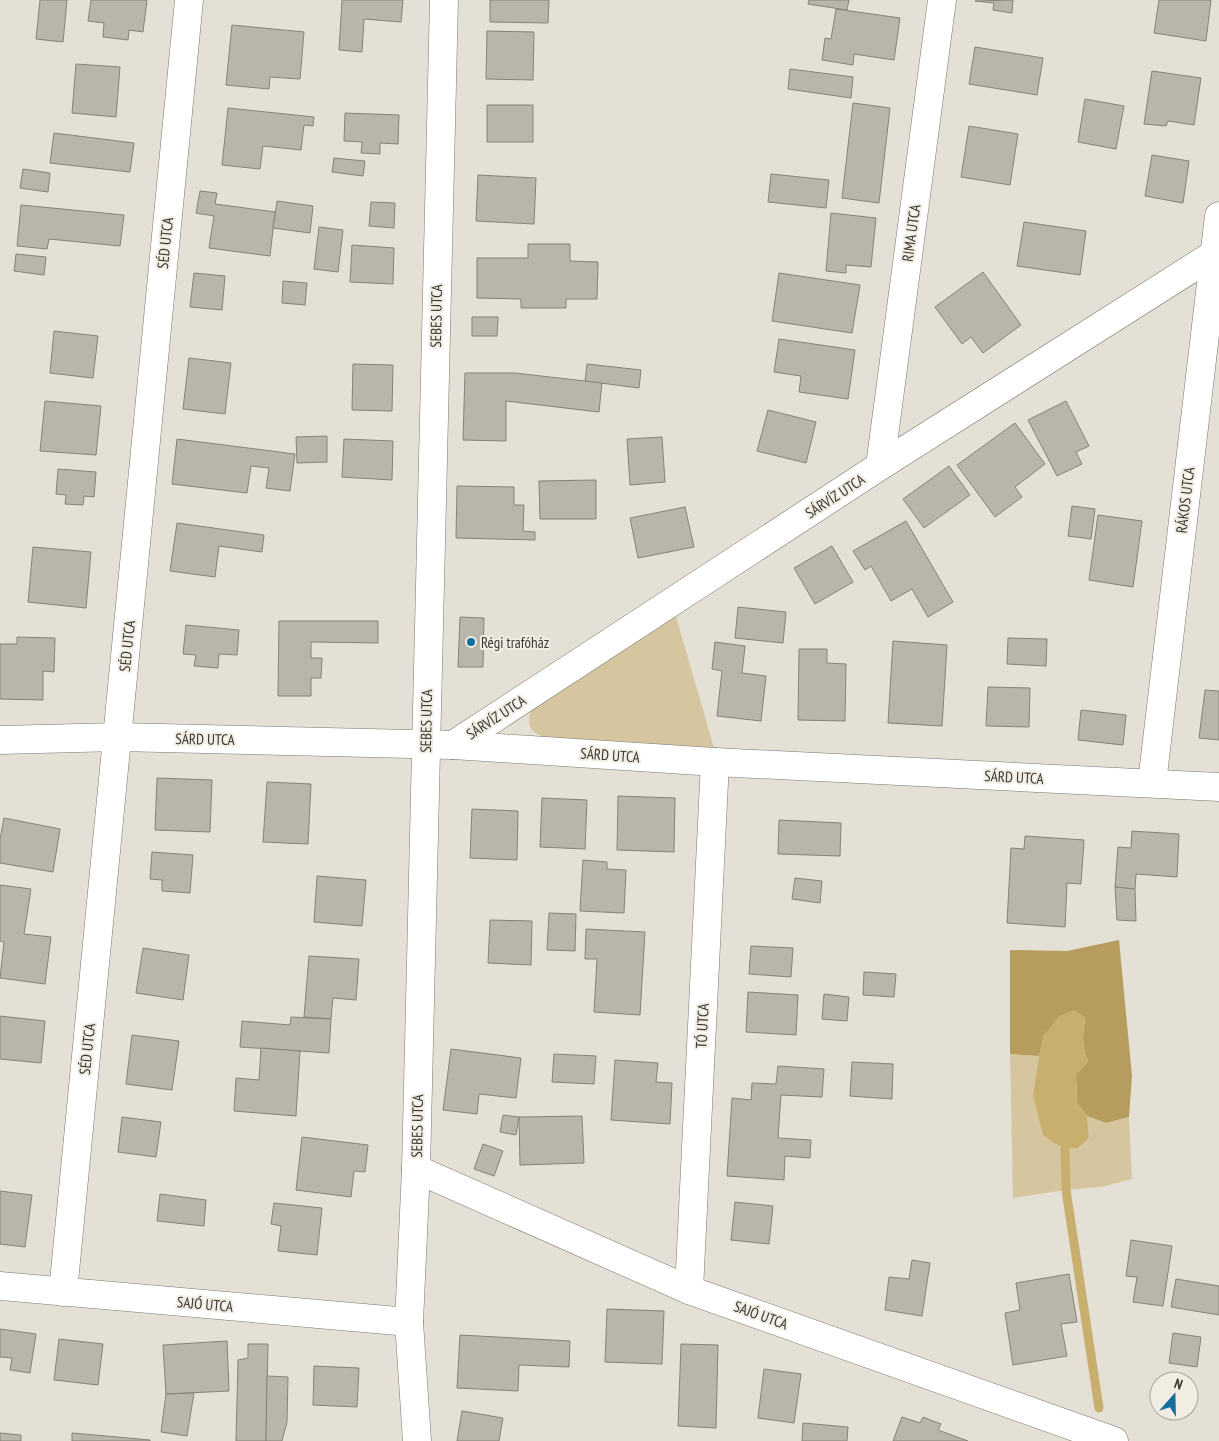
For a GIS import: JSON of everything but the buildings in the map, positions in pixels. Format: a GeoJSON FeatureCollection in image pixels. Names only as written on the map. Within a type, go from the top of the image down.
{"type":"FeatureCollection","features":[{"type":"Feature","properties":{"kind":"street","name":"SÉD UTCA"},"geometry":{"type":"LineString","coordinates":[[63,1292],[189,0]]}},
{"type":"Feature","properties":{"kind":"street","name":"SEBES UTCA"},"geometry":{"type":"LineString","coordinates":[[417,1441],[409,1322],[416,1169],[444,0]]}},
{"type":"Feature","properties":{"kind":"street","name":"RIMA UTCA"},"geometry":{"type":"LineString","coordinates":[[880,466],[942,0]]}},
{"type":"Feature","properties":{"kind":"street","name":"RÁKOS UTCA"},"geometry":{"type":"LineString","coordinates":[[1152,783],[1219,216]]}},
{"type":"Feature","properties":{"kind":"street","name":"SÁRVÍZ UTCA"},"geometry":{"type":"LineString","coordinates":[[454,745],[880,466],[1216,253]]}},
{"type":"Feature","properties":{"kind":"street","name":"SÁRD UTCA"},"geometry":{"type":"LineString","coordinates":[[0,740],[118,737],[454,745],[715,762],[1219,787]]}},
{"type":"Feature","properties":{"kind":"street","name":"TÓ UTCA"},"geometry":{"type":"LineString","coordinates":[[689,1290],[715,762]]}},
{"type":"Feature","properties":{"kind":"street","name":"SAJÓ UTCA"},"geometry":{"type":"LineString","coordinates":[[416,1169],[689,1290],[1114,1441]]}},
{"type":"Feature","properties":{"kind":"street","name":"SAJÓ UTCA"},"geometry":{"type":"LineString","coordinates":[[0,1286],[409,1322]]}},
{"type":"Feature","properties":{"kind":"shaded area"},"geometry":{"type":"Polygon","coordinates":[[[675,613],[714,748],[547,738],[536,734],[530,728],[529,719],[532,708],[675,613]]]}},
{"type":"Feature","properties":{"kind":"shaded area"},"geometry":{"type":"Polygon","coordinates":[[[1119,940],[1132,1076],[1129,1117],[1106,1123],[1087,1116],[1077,1103],[1076,1075],[1088,1061],[1083,1045],[1085,1018],[1044,1035],[1039,1056],[1010,1054],[1010,950],[1067,951],[1119,940]]]}},
{"type":"Feature","properties":{"kind":"shaded area"},"geometry":{"type":"Polygon","coordinates":[[[1074,1010],[1085,1017],[1083,1045],[1088,1061],[1076,1075],[1077,1103],[1087,1116],[1089,1138],[1078,1148],[1065,1148],[1043,1135],[1033,1095],[1044,1035],[1059,1016],[1074,1010]]]}},
{"type":"Feature","properties":{"kind":"shaded area"},"geometry":{"type":"Polygon","coordinates":[[[1010,1054],[1039,1056],[1033,1095],[1065,1148],[1078,1148],[1089,1138],[1087,1116],[1106,1123],[1129,1117],[1132,1179],[1101,1187],[1013,1198],[1010,1054]]]}},
{"type":"Feature","properties":{"kind":"waterway"},"geometry":{"type":"LineString","coordinates":[[1065,1148],[1066,1190],[1099,1408]]}},
{"type":"Feature","properties":{"kind":"place","name":"Régi trafóház"},"geometry":{"type":"Point","coordinates":[471,642]}}]}
